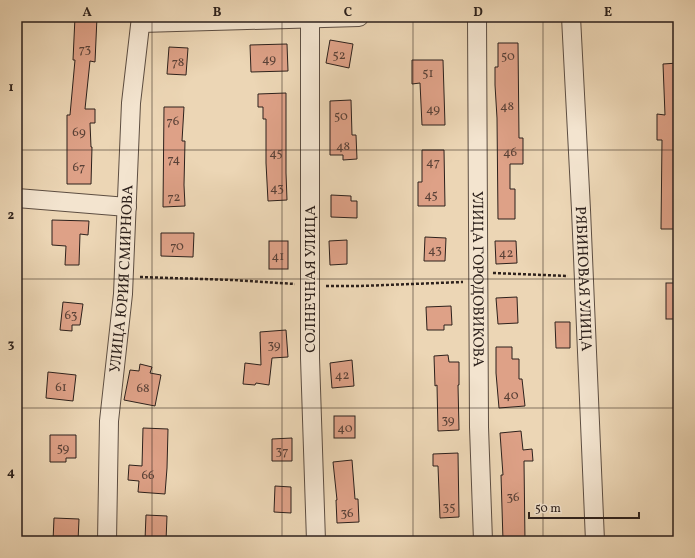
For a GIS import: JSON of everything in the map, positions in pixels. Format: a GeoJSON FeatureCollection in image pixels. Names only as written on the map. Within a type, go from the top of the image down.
{"type":"FeatureCollection","features":[{"type":"Feature","properties":{"kind":"street","name":"СОЛНЕЧНАЯ УЛИЦА"},"geometry":{"type":"LineString","coordinates":[[310,17],[310,358],[316,541]]}},
{"type":"Feature","properties":{"kind":"street"},"geometry":{"type":"LineString","coordinates":[[141,20],[359,17]]}},
{"type":"Feature","properties":{"kind":"street","name":"УЛИЦА ГОРОДОВИКОВА"},"geometry":{"type":"LineString","coordinates":[[477,17],[479,427],[482,541]]}},
{"type":"Feature","properties":{"kind":"street","name":"РЯБИНОВАЯ УЛИЦА"},"geometry":{"type":"LineString","coordinates":[[571,17],[595,541]]}},
{"type":"Feature","properties":{"kind":"street","name":"УЛИЦА ЮРИЯ СМИРНОВА"},"geometry":{"type":"LineString","coordinates":[[107,541],[109,421],[123,294],[131,103],[141,20]]}},
{"type":"Feature","properties":{"kind":"street"},"geometry":{"type":"LineString","coordinates":[[17,198],[127,207]]}},
{"type":"Feature","properties":{"kind":"path"},"geometry":{"type":"LineString","coordinates":[[134,278],[233,280],[310,285],[360,286],[478,281],[487,274],[493,273],[584,276]]}},
{"type":"Feature","properties":{"kind":"building"},"geometry":{"type":"Polygon","coordinates":[[[75,17],[97,17],[95,62],[90,61],[85,109],[95,109],[95,123],[90,123],[92,147],[91,184],[67,184],[67,115],[70,115],[75,60],[73,60],[75,17]]]}},
{"type":"Feature","properties":{"kind":"building"},"geometry":{"type":"Polygon","coordinates":[[[330,40],[353,44],[349,68],[326,63],[330,40]]]}},
{"type":"Feature","properties":{"kind":"building"},"geometry":{"type":"Polygon","coordinates":[[[498,43],[518,43],[519,138],[523,138],[523,164],[510,164],[510,189],[515,189],[515,219],[498,219],[495,67],[498,67],[498,43]]]}},
{"type":"Feature","properties":{"kind":"building"},"geometry":{"type":"Polygon","coordinates":[[[287,44],[288,71],[251,72],[250,45],[287,44]]]}},
{"type":"Feature","properties":{"kind":"building"},"geometry":{"type":"Polygon","coordinates":[[[169,47],[188,48],[186,75],[167,74],[169,47]]]}},
{"type":"Feature","properties":{"kind":"building"},"geometry":{"type":"Polygon","coordinates":[[[412,60],[443,60],[445,125],[422,125],[420,83],[412,84],[412,60]]]}},
{"type":"Feature","properties":{"kind":"building"},"geometry":{"type":"Polygon","coordinates":[[[678,63],[678,229],[661,229],[662,140],[657,140],[657,114],[665,115],[663,64],[678,63]]]}},
{"type":"Feature","properties":{"kind":"building"},"geometry":{"type":"Polygon","coordinates":[[[286,93],[287,200],[268,201],[266,119],[263,119],[263,107],[258,107],[258,94],[286,93]]]}},
{"type":"Feature","properties":{"kind":"building"},"geometry":{"type":"Polygon","coordinates":[[[351,100],[352,135],[356,135],[357,159],[343,160],[343,155],[330,155],[330,101],[351,100]]]}},
{"type":"Feature","properties":{"kind":"building"},"geometry":{"type":"Polygon","coordinates":[[[164,107],[184,107],[182,141],[185,141],[185,206],[163,207],[164,107]]]}},
{"type":"Feature","properties":{"kind":"building"},"geometry":{"type":"Polygon","coordinates":[[[422,150],[444,150],[445,206],[418,206],[418,182],[422,182],[422,150]]]}},
{"type":"Feature","properties":{"kind":"building"},"geometry":{"type":"Polygon","coordinates":[[[331,195],[351,196],[351,201],[357,201],[357,218],[331,217],[331,195]]]}},
{"type":"Feature","properties":{"kind":"building"},"geometry":{"type":"Polygon","coordinates":[[[52,220],[89,221],[88,235],[80,234],[79,265],[65,265],[66,246],[52,245],[52,220]]]}},
{"type":"Feature","properties":{"kind":"building"},"geometry":{"type":"Polygon","coordinates":[[[161,233],[194,233],[193,257],[161,256],[161,233]]]}},
{"type":"Feature","properties":{"kind":"building"},"geometry":{"type":"Polygon","coordinates":[[[425,237],[446,238],[445,261],[424,261],[425,237]]]}},
{"type":"Feature","properties":{"kind":"building"},"geometry":{"type":"Polygon","coordinates":[[[347,240],[347,264],[330,265],[329,241],[347,240]]]}},
{"type":"Feature","properties":{"kind":"building"},"geometry":{"type":"Polygon","coordinates":[[[269,241],[288,241],[288,269],[269,269],[269,241]]]}},
{"type":"Feature","properties":{"kind":"building"},"geometry":{"type":"Polygon","coordinates":[[[495,241],[516,241],[517,263],[496,264],[495,241]]]}},
{"type":"Feature","properties":{"kind":"building"},"geometry":{"type":"Polygon","coordinates":[[[666,283],[678,283],[678,319],[666,319],[666,283]]]}},
{"type":"Feature","properties":{"kind":"building"},"geometry":{"type":"Polygon","coordinates":[[[517,297],[518,323],[498,324],[496,298],[517,297]]]}},
{"type":"Feature","properties":{"kind":"building"},"geometry":{"type":"Polygon","coordinates":[[[63,302],[83,304],[80,325],[72,325],[72,331],[60,330],[63,302]]]}},
{"type":"Feature","properties":{"kind":"building"},"geometry":{"type":"Polygon","coordinates":[[[451,306],[452,325],[444,325],[444,330],[427,330],[426,307],[451,306]]]}},
{"type":"Feature","properties":{"kind":"building"},"geometry":{"type":"Polygon","coordinates":[[[555,322],[570,322],[570,348],[556,348],[555,322]]]}},
{"type":"Feature","properties":{"kind":"building"},"geometry":{"type":"Polygon","coordinates":[[[286,330],[288,357],[272,358],[269,385],[256,383],[255,385],[243,384],[245,363],[261,365],[260,332],[286,330]]]}},
{"type":"Feature","properties":{"kind":"building"},"geometry":{"type":"Polygon","coordinates":[[[496,347],[512,347],[512,359],[519,359],[519,379],[522,379],[525,406],[499,408],[496,373],[496,347]]]}},
{"type":"Feature","properties":{"kind":"building"},"geometry":{"type":"Polygon","coordinates":[[[448,355],[449,362],[459,362],[459,430],[438,431],[437,385],[435,386],[434,356],[448,355]]]}},
{"type":"Feature","properties":{"kind":"building"},"geometry":{"type":"Polygon","coordinates":[[[352,360],[354,386],[332,388],[330,363],[352,360]]]}},
{"type":"Feature","properties":{"kind":"building"},"geometry":{"type":"Polygon","coordinates":[[[140,364],[152,367],[150,373],[161,375],[155,406],[124,400],[130,370],[139,371],[140,364]]]}},
{"type":"Feature","properties":{"kind":"building"},"geometry":{"type":"Polygon","coordinates":[[[48,372],[76,375],[73,401],[46,398],[48,372]]]}},
{"type":"Feature","properties":{"kind":"building"},"geometry":{"type":"Polygon","coordinates":[[[334,416],[355,416],[355,438],[334,438],[334,416]]]}},
{"type":"Feature","properties":{"kind":"building"},"geometry":{"type":"Polygon","coordinates":[[[143,428],[168,429],[165,494],[138,492],[139,481],[128,480],[129,465],[142,466],[143,428]]]}},
{"type":"Feature","properties":{"kind":"building"},"geometry":{"type":"Polygon","coordinates":[[[521,431],[523,450],[532,449],[533,461],[524,461],[525,541],[503,541],[501,475],[503,475],[500,433],[521,431]]]}},
{"type":"Feature","properties":{"kind":"building"},"geometry":{"type":"Polygon","coordinates":[[[50,435],[76,435],[76,458],[66,458],[66,462],[50,462],[50,435]]]}},
{"type":"Feature","properties":{"kind":"building"},"geometry":{"type":"Polygon","coordinates":[[[292,438],[292,461],[272,461],[272,439],[292,438]]]}},
{"type":"Feature","properties":{"kind":"building"},"geometry":{"type":"Polygon","coordinates":[[[458,453],[459,517],[440,518],[438,466],[433,466],[433,454],[458,453]]]}},
{"type":"Feature","properties":{"kind":"building"},"geometry":{"type":"Polygon","coordinates":[[[352,460],[355,499],[358,499],[359,522],[337,523],[337,500],[333,462],[352,460]]]}},
{"type":"Feature","properties":{"kind":"building"},"geometry":{"type":"Polygon","coordinates":[[[275,486],[291,487],[291,513],[274,512],[275,486]]]}},
{"type":"Feature","properties":{"kind":"building"},"geometry":{"type":"Polygon","coordinates":[[[146,515],[167,516],[166,541],[145,540],[146,515]]]}},
{"type":"Feature","properties":{"kind":"building"},"geometry":{"type":"Polygon","coordinates":[[[54,518],[79,519],[78,541],[53,541],[54,518]]]}}]}
